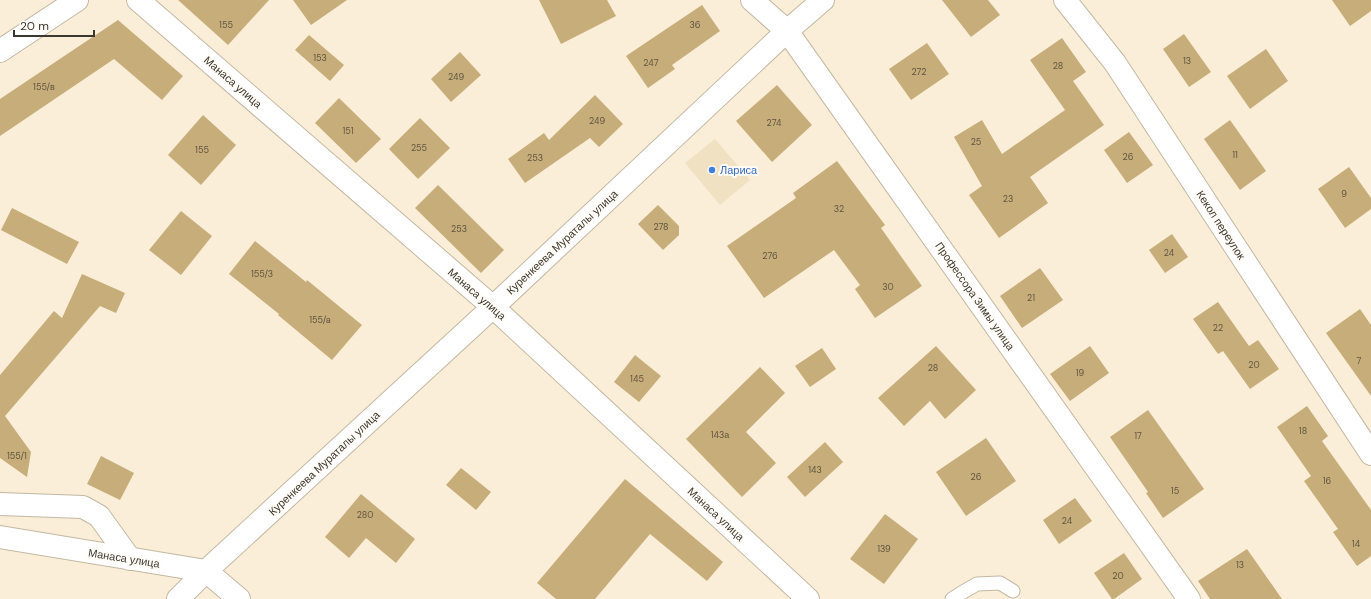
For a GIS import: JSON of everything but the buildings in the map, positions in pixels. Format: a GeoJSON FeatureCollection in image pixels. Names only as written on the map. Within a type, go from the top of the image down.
{"type":"FeatureCollection","features":[{"type":"Feature","properties":{"kind":"street"},"geometry":{"type":"LineString","coordinates":[[0,52],[78,0]]}},
{"type":"Feature","properties":{"kind":"street","name":"Манаса улица"},"geometry":{"type":"LineString","coordinates":[[138,0],[493,307],[806,598]]}},
{"type":"Feature","properties":{"kind":"street","name":"Профессора Зимы улица"},"geometry":{"type":"LineString","coordinates":[[752,0],[787,31],[1189,599]]}},
{"type":"Feature","properties":{"kind":"street","name":"Куренкеева Мураталы улица"},"geometry":{"type":"LineString","coordinates":[[178,599],[206,571],[493,307],[787,31],[823,0]]}},
{"type":"Feature","properties":{"kind":"street","name":"Кекол переулок"},"geometry":{"type":"LineString","coordinates":[[1065,0],[1115,63],[1368,443]]}},
{"type":"Feature","properties":{"kind":"street"},"geometry":{"type":"LineString","coordinates":[[0,504],[83,507],[99,516],[130,559]]}},
{"type":"Feature","properties":{"kind":"street","name":"Манаса улица"},"geometry":{"type":"LineString","coordinates":[[0,537],[206,571]]}},
{"type":"Feature","properties":{"kind":"street"},"geometry":{"type":"LineString","coordinates":[[206,571],[239,599]]}},
{"type":"Feature","properties":{"kind":"lane"},"geometry":{"type":"LineString","coordinates":[[952,599],[977,584],[1000,583],[1013,591]]}},
{"type":"Feature","properties":{"kind":"shaded area"},"geometry":{"type":"Polygon","coordinates":[[[715,139],[750,180],[720,205],[685,163],[715,139]]]}},
{"type":"Feature","properties":{"kind":"place","name":"Лариса"},"geometry":{"type":"Point","coordinates":[712,170]}}]}
